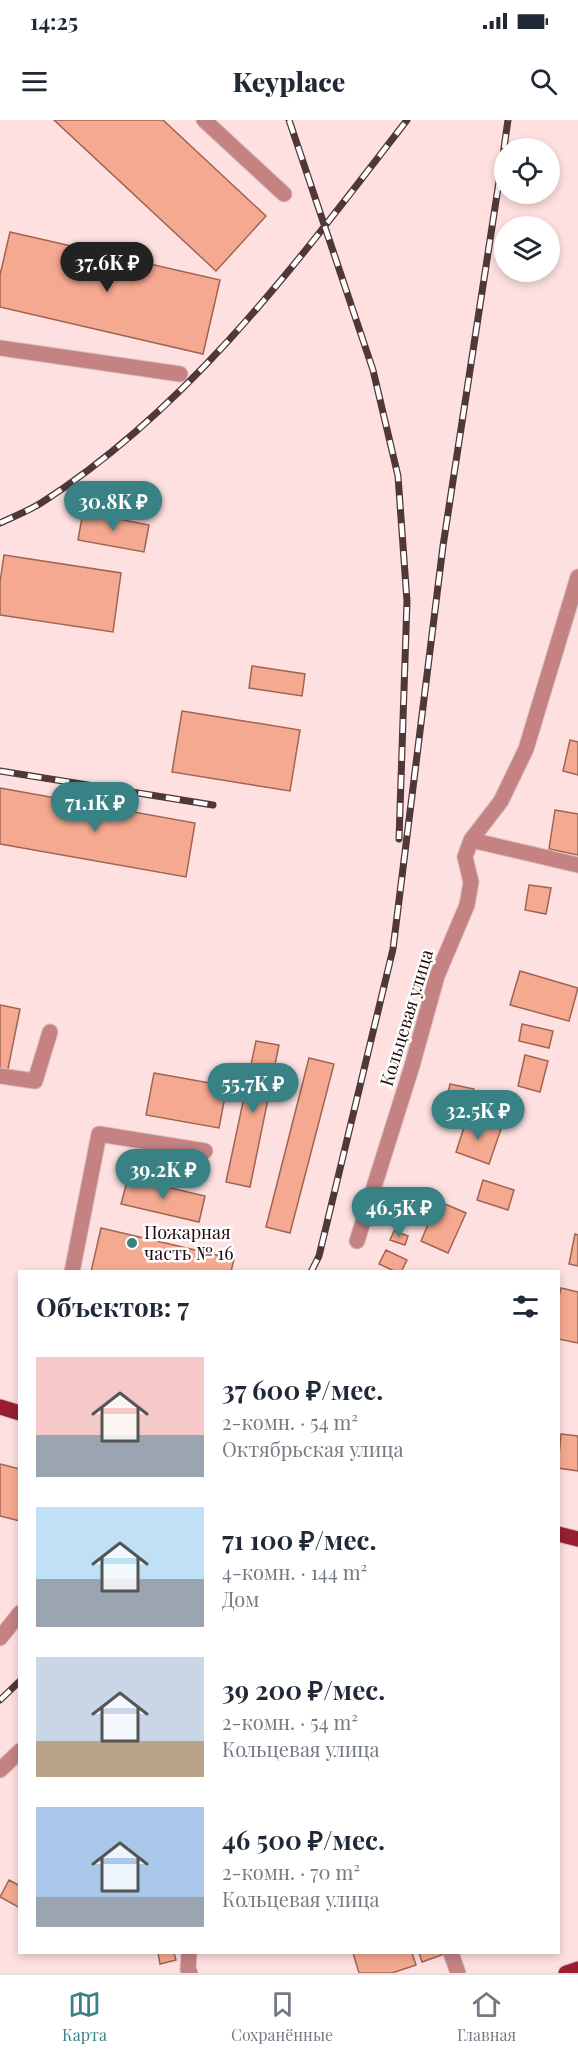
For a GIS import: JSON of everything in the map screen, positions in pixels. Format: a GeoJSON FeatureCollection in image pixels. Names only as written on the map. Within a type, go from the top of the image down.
{"type":"FeatureCollection","features":[{"type":"Feature","properties":{"kind":"main road"},"geometry":{"type":"LineString","coordinates":[[0,1407],[18,1412]]}},
{"type":"Feature","properties":{"kind":"main road"},"geometry":{"type":"LineString","coordinates":[[560,1534],[578,1539]]}},
{"type":"Feature","properties":{"kind":"main road"},"geometry":{"type":"LineString","coordinates":[[566,1973],[578,1969]]}},
{"type":"Feature","properties":{"kind":"street"},"geometry":{"type":"LineString","coordinates":[[204,120],[285,194]]}},
{"type":"Feature","properties":{"kind":"street"},"geometry":{"type":"LineString","coordinates":[[0,348],[180,374]]}},
{"type":"Feature","properties":{"kind":"street"},"geometry":{"type":"LineString","coordinates":[[578,577],[526,749],[501,801],[471,840],[578,865]]}},
{"type":"Feature","properties":{"kind":"street","name":"Кольцевая улица"},"geometry":{"type":"LineString","coordinates":[[357,1241],[412,1066],[437,976],[467,904],[471,882],[465,857],[471,840]]}},
{"type":"Feature","properties":{"kind":"street"},"geometry":{"type":"LineString","coordinates":[[0,1076],[35,1081],[50,1032]]}},
{"type":"Feature","properties":{"kind":"street"},"geometry":{"type":"LineString","coordinates":[[72,1270],[99,1134],[205,1151]]}},
{"type":"Feature","properties":{"kind":"street"},"geometry":{"type":"LineString","coordinates":[[0,1638],[18,1616]]}},
{"type":"Feature","properties":{"kind":"street"},"geometry":{"type":"LineString","coordinates":[[0,1770],[18,1753]]}},
{"type":"Feature","properties":{"kind":"street"},"geometry":{"type":"LineString","coordinates":[[189,1954],[188,1970],[190,1973]]}},
{"type":"Feature","properties":{"kind":"street"},"geometry":{"type":"LineString","coordinates":[[451,1954],[458,1973]]}},
{"type":"Feature","properties":{"kind":"building"},"geometry":{"type":"Polygon","coordinates":[[[54,120],[163,120],[266,216],[216,271],[54,120]]]}},
{"type":"Feature","properties":{"kind":"building"},"geometry":{"type":"Polygon","coordinates":[[[10,232],[220,280],[203,354],[0,307],[0,275],[10,232]]]}},
{"type":"Feature","properties":{"kind":"building"},"geometry":{"type":"Polygon","coordinates":[[[83,512],[149,525],[144,552],[78,540],[83,512]]]}},
{"type":"Feature","properties":{"kind":"building"},"geometry":{"type":"Polygon","coordinates":[[[4,555],[121,573],[113,632],[0,615],[0,582],[4,555]]]}},
{"type":"Feature","properties":{"kind":"building"},"geometry":{"type":"Polygon","coordinates":[[[252,666],[305,674],[302,696],[249,688],[252,666]]]}},
{"type":"Feature","properties":{"kind":"building"},"geometry":{"type":"Polygon","coordinates":[[[182,711],[300,730],[290,791],[172,772],[182,711]]]}},
{"type":"Feature","properties":{"kind":"building"},"geometry":{"type":"Polygon","coordinates":[[[570,740],[578,742],[578,775],[563,771],[570,740]]]}},
{"type":"Feature","properties":{"kind":"building"},"geometry":{"type":"Polygon","coordinates":[[[0,788],[195,823],[186,877],[0,844],[0,788]]]}},
{"type":"Feature","properties":{"kind":"building"},"geometry":{"type":"Polygon","coordinates":[[[555,810],[578,814],[578,855],[549,849],[555,810]]]}},
{"type":"Feature","properties":{"kind":"building"},"geometry":{"type":"Polygon","coordinates":[[[529,885],[551,888],[546,914],[525,910],[529,885]]]}},
{"type":"Feature","properties":{"kind":"building"},"geometry":{"type":"Polygon","coordinates":[[[520,971],[578,988],[569,1021],[510,1005],[520,971]]]}},
{"type":"Feature","properties":{"kind":"building"},"geometry":{"type":"Polygon","coordinates":[[[0,1005],[20,1009],[7,1074],[0,1073],[0,1005]]]}},
{"type":"Feature","properties":{"kind":"building"},"geometry":{"type":"Polygon","coordinates":[[[522,1024],[553,1031],[549,1048],[519,1041],[522,1024]]]}},
{"type":"Feature","properties":{"kind":"building"},"geometry":{"type":"Polygon","coordinates":[[[256,1041],[279,1045],[250,1187],[226,1182],[256,1041]]]}},
{"type":"Feature","properties":{"kind":"building"},"geometry":{"type":"Polygon","coordinates":[[[525,1055],[548,1061],[540,1092],[518,1086],[525,1055]]]}},
{"type":"Feature","properties":{"kind":"building"},"geometry":{"type":"Polygon","coordinates":[[[309,1058],[334,1064],[290,1233],[266,1227],[309,1058]]]}},
{"type":"Feature","properties":{"kind":"building"},"geometry":{"type":"Polygon","coordinates":[[[154,1073],[227,1086],[219,1128],[146,1115],[154,1073]]]}},
{"type":"Feature","properties":{"kind":"building"},"geometry":{"type":"Polygon","coordinates":[[[450,1084],[474,1089],[471,1104],[447,1099],[450,1084]]]}},
{"type":"Feature","properties":{"kind":"building"},"geometry":{"type":"Polygon","coordinates":[[[467,1118],[501,1129],[489,1164],[456,1152],[467,1118]]]}},
{"type":"Feature","properties":{"kind":"building"},"geometry":{"type":"Polygon","coordinates":[[[128,1178],[205,1196],[199,1222],[121,1204],[128,1178]]]}},
{"type":"Feature","properties":{"kind":"building"},"geometry":{"type":"Polygon","coordinates":[[[483,1180],[514,1190],[508,1210],[477,1200],[483,1180]]]}},
{"type":"Feature","properties":{"kind":"building"},"geometry":{"type":"Polygon","coordinates":[[[438,1201],[466,1213],[448,1253],[421,1241],[438,1201]]]}},
{"type":"Feature","properties":{"kind":"building","name":"Пожарная часть № 16"},"geometry":{"type":"Polygon","coordinates":[[[101,1228],[234,1259],[231,1270],[91,1270],[101,1228]]]}},
{"type":"Feature","properties":{"kind":"building"},"geometry":{"type":"Polygon","coordinates":[[[394,1231],[408,1236],[405,1245],[390,1240],[394,1231]]]}},
{"type":"Feature","properties":{"kind":"building"},"geometry":{"type":"Polygon","coordinates":[[[575,1234],[578,1235],[578,1266],[569,1264],[575,1234]]]}},
{"type":"Feature","properties":{"kind":"building"},"geometry":{"type":"Polygon","coordinates":[[[386,1250],[407,1260],[402,1270],[392,1270],[379,1264],[386,1250]]]}},
{"type":"Feature","properties":{"kind":"building"},"geometry":{"type":"Polygon","coordinates":[[[561,1288],[578,1292],[578,1343],[560,1339],[561,1288]]]}},
{"type":"Feature","properties":{"kind":"building"},"geometry":{"type":"Polygon","coordinates":[[[561,1434],[578,1436],[578,1471],[560,1468],[561,1434]]]}},
{"type":"Feature","properties":{"kind":"building"},"geometry":{"type":"Polygon","coordinates":[[[0,1464],[18,1468],[18,1520],[0,1516],[0,1464]]]}},
{"type":"Feature","properties":{"kind":"building"},"geometry":{"type":"Polygon","coordinates":[[[9,1880],[18,1885],[18,1907],[0,1897],[9,1880]]]}},
{"type":"Feature","properties":{"kind":"building"},"geometry":{"type":"Polygon","coordinates":[[[158,1954],[174,1954],[176,1960],[160,1964],[158,1954]]]}},
{"type":"Feature","properties":{"kind":"building"},"geometry":{"type":"Polygon","coordinates":[[[353,1954],[412,1954],[416,1965],[392,1973],[359,1973],[353,1954]]]}},
{"type":"Feature","properties":{"kind":"building"},"geometry":{"type":"Polygon","coordinates":[[[419,1954],[444,1954],[422,1962],[419,1954]]]}},
{"type":"Feature","properties":{"kind":"railway"},"geometry":{"type":"LineString","coordinates":[[289,120],[373,370],[398,476],[407,601],[399,839]]}},
{"type":"Feature","properties":{"kind":"railway"},"geometry":{"type":"LineString","coordinates":[[0,523],[41,503],[95,465],[194,377],[283,277],[407,120]]}},
{"type":"Feature","properties":{"kind":"railway"},"geometry":{"type":"LineString","coordinates":[[505,138],[508,120]]}},
{"type":"Feature","properties":{"kind":"railway"},"geometry":{"type":"LineString","coordinates":[[312,1270],[319,1256],[393,949],[443,546],[496,204]]}},
{"type":"Feature","properties":{"kind":"railway"},"geometry":{"type":"LineString","coordinates":[[0,771],[213,805]]}},
{"type":"Feature","properties":{"kind":"railway"},"geometry":{"type":"LineString","coordinates":[[0,1700],[18,1683]]}},
{"type":"Feature","properties":{"kind":"place","name":"Пожарная часть № 16"},"geometry":{"type":"Point","coordinates":[132,1243]}}]}
